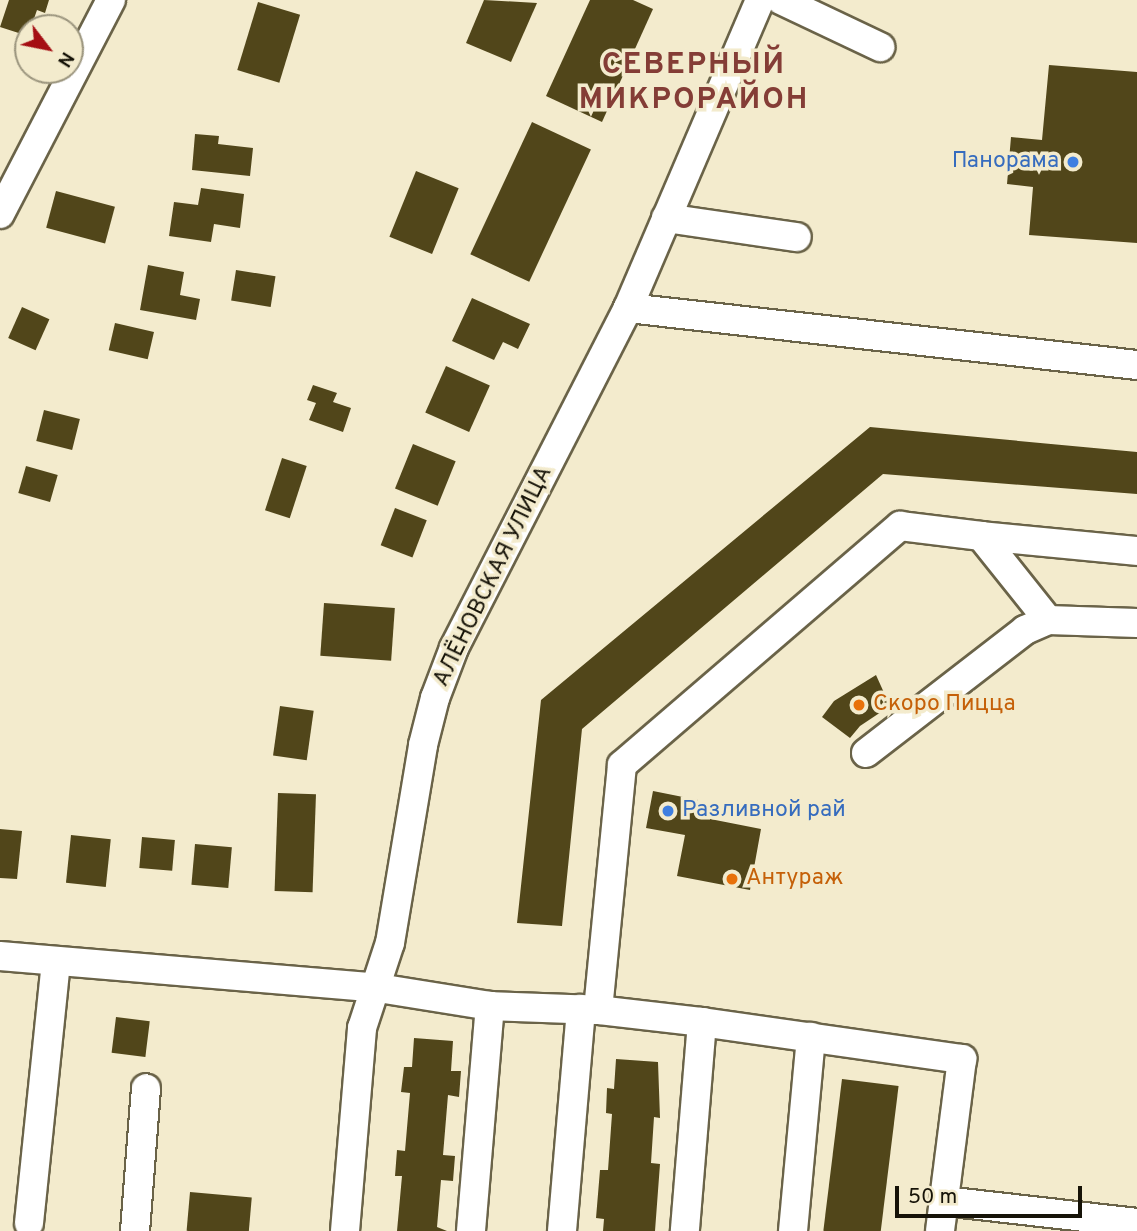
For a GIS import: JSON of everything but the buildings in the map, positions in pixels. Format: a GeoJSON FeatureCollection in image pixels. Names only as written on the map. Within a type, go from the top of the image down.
{"type":"FeatureCollection","features":[{"type":"Feature","properties":{"kind":"street"},"geometry":{"type":"LineString","coordinates":[[0,214],[111,0]]}},
{"type":"Feature","properties":{"kind":"street","name":"АЛЁНОВСКАЯ УЛИЦА"},"geometry":{"type":"LineString","coordinates":[[345,1231],[362,1027],[372,987],[390,943],[423,745],[454,648],[628,307],[760,0]]}},
{"type":"Feature","properties":{"kind":"street"},"geometry":{"type":"LineString","coordinates":[[781,0],[880,47]]}},
{"type":"Feature","properties":{"kind":"street"},"geometry":{"type":"LineString","coordinates":[[666,218],[797,237]]}},
{"type":"Feature","properties":{"kind":"street"},"geometry":{"type":"LineString","coordinates":[[628,307],[1137,365]]}},
{"type":"Feature","properties":{"kind":"street"},"geometry":{"type":"LineString","coordinates":[[562,1231],[622,765],[900,526],[1137,551]]}},
{"type":"Feature","properties":{"kind":"street"},"geometry":{"type":"LineString","coordinates":[[981,536],[1048,620]]}},
{"type":"Feature","properties":{"kind":"street"},"geometry":{"type":"LineString","coordinates":[[866,753],[1025,630],[1048,620],[1137,623]]}},
{"type":"Feature","properties":{"kind":"street"},"geometry":{"type":"LineString","coordinates":[[0,956],[372,987],[490,1006],[589,1009],[702,1022],[962,1059],[940,1231]]}},
{"type":"Feature","properties":{"kind":"street"},"geometry":{"type":"LineString","coordinates":[[29,1223],[56,961]]}},
{"type":"Feature","properties":{"kind":"street"},"geometry":{"type":"LineString","coordinates":[[471,1231],[490,1006]]}},
{"type":"Feature","properties":{"kind":"street"},"geometry":{"type":"LineString","coordinates":[[685,1231],[702,1022]]}},
{"type":"Feature","properties":{"kind":"street"},"geometry":{"type":"LineString","coordinates":[[793,1231],[811,1037]]}},
{"type":"Feature","properties":{"kind":"street"},"geometry":{"type":"LineString","coordinates":[[135,1231],[146,1088]]}},
{"type":"Feature","properties":{"kind":"street"},"geometry":{"type":"LineString","coordinates":[[944,1201],[1137,1223]]}},
{"type":"Feature","properties":{"kind":"place","name":"Панорама"},"geometry":{"type":"Point","coordinates":[1073,162]}},
{"type":"Feature","properties":{"kind":"place","name":"Скоро Пицца"},"geometry":{"type":"Point","coordinates":[859,705]}},
{"type":"Feature","properties":{"kind":"place","name":"Разливной рай"},"geometry":{"type":"Point","coordinates":[668,811]}},
{"type":"Feature","properties":{"kind":"place","name":"Антураж"},"geometry":{"type":"Point","coordinates":[732,879]}},
{"type":"Feature","properties":{"kind":"district","name":"СЕВЕРНЫЙ МИКРОРАЙОН"},"geometry":{"type":"Point","coordinates":[694,83]}}]}
